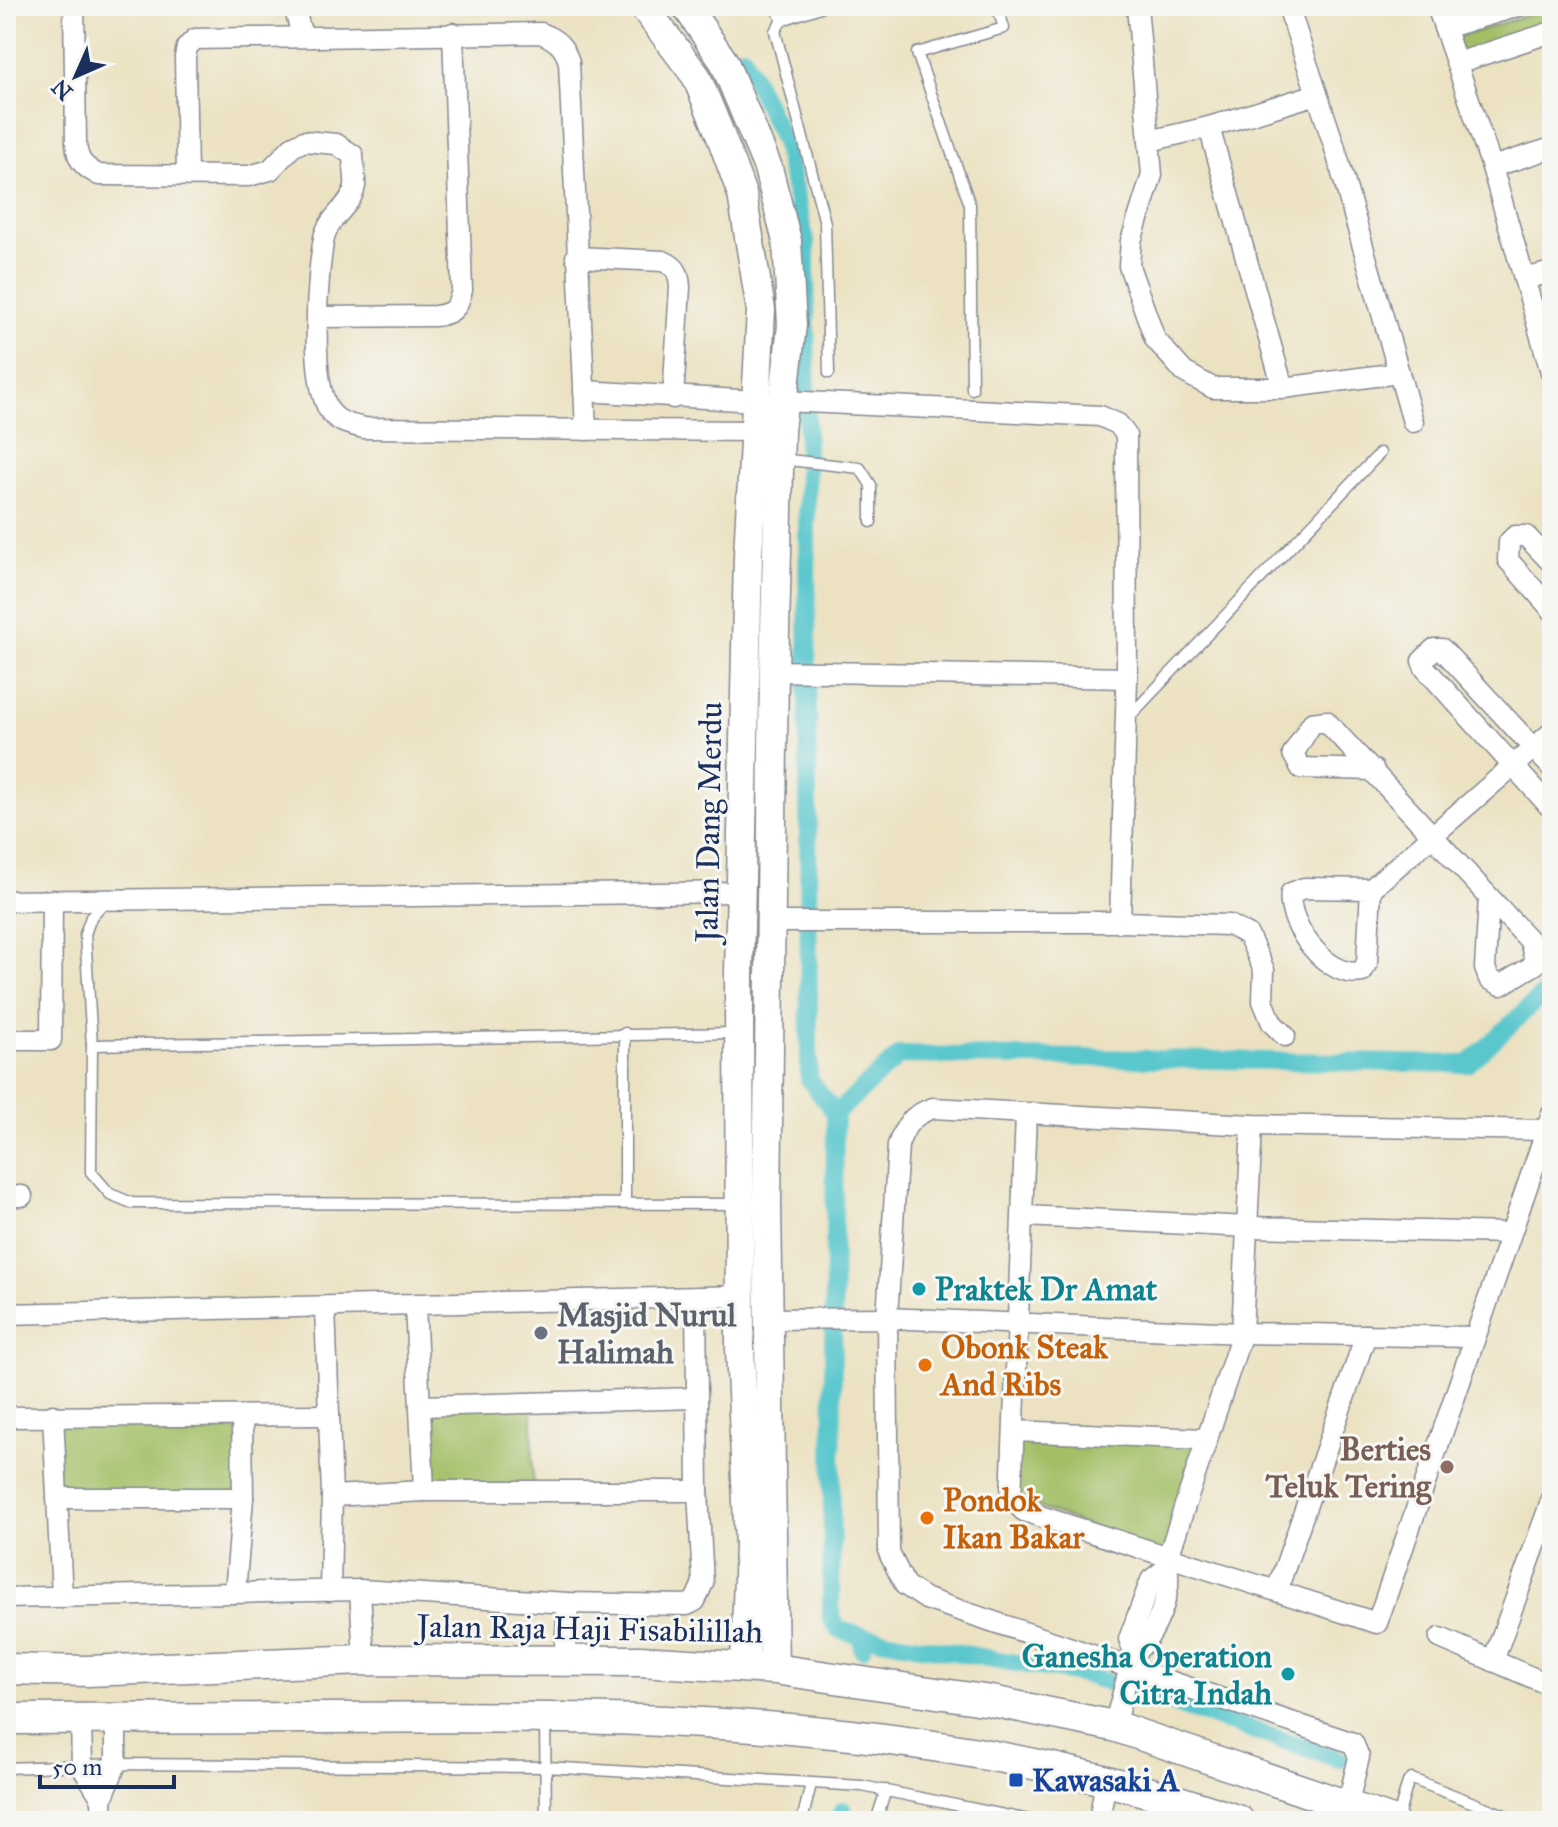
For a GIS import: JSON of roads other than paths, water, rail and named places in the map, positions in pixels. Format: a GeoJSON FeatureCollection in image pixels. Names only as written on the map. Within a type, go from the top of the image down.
{"type":"FeatureCollection","features":[{"type":"Feature","properties":{"kind":"main road","name":"Jalan Dang Merdu"},"geometry":{"type":"LineString","coordinates":[[643,6],[696,76],[742,194],[789,459],[796,672],[760,728],[796,921],[769,1319],[759,1668]]}},
{"type":"Feature","properties":{"kind":"main road","name":"Jalan Dang Merdu"},"geometry":{"type":"LineString","coordinates":[[697,9],[724,62],[768,168],[787,241],[792,325],[781,402],[755,431],[760,728],[742,892],[741,1296],[760,1571]]}},
{"type":"Feature","properties":{"kind":"main road","name":"Jalan Raja Haji Fisabilillah"},"geometry":{"type":"LineString","coordinates":[[6,1669],[87,1671],[364,1660],[640,1661],[759,1668],[991,1701],[1116,1715],[1395,1821]]}},
{"type":"Feature","properties":{"kind":"main road"},"geometry":{"type":"LineString","coordinates":[[6,1719],[116,1721],[545,1716],[690,1719],[899,1739],[1012,1758],[1106,1780],[1239,1821]]}},
{"type":"Feature","properties":{"kind":"street"},"geometry":{"type":"LineString","coordinates":[[74,6],[77,158],[99,175],[249,176],[270,170],[292,147],[304,141],[336,144],[353,155],[355,187],[331,219],[324,237],[319,317],[321,393],[333,415],[364,428],[755,431]]}},
{"type":"Feature","properties":{"kind":"street"},"geometry":{"type":"LineString","coordinates":[[294,6],[302,36]]}},
{"type":"Feature","properties":{"kind":"street"},"geometry":{"type":"LineString","coordinates":[[1137,6],[1151,181],[1131,241],[1129,266],[1155,339],[1184,372],[1213,388],[1283,388],[1399,373]]}},
{"type":"Feature","properties":{"kind":"street"},"geometry":{"type":"LineString","coordinates":[[1288,6],[1317,94],[1413,422]]}},
{"type":"Feature","properties":{"kind":"street"},"geometry":{"type":"LineString","coordinates":[[1437,6],[1492,167],[1552,375]]}},
{"type":"Feature","properties":{"kind":"street"},"geometry":{"type":"LineString","coordinates":[[1444,28],[1519,6]]}},
{"type":"Feature","properties":{"kind":"street"},"geometry":{"type":"LineString","coordinates":[[1457,63],[1552,32]]}},
{"type":"Feature","properties":{"kind":"street"},"geometry":{"type":"LineString","coordinates":[[319,317],[435,316],[449,314],[458,307],[462,290],[453,33]]}},
{"type":"Feature","properties":{"kind":"street"},"geometry":{"type":"LineString","coordinates":[[187,174],[187,47],[195,39],[541,33],[556,40],[565,50],[586,430]]}},
{"type":"Feature","properties":{"kind":"street"},"geometry":{"type":"LineString","coordinates":[[1149,141],[1209,127],[1317,94]]}},
{"type":"Feature","properties":{"kind":"street"},"geometry":{"type":"LineString","coordinates":[[1209,127],[1283,388]]}},
{"type":"Feature","properties":{"kind":"street"},"geometry":{"type":"LineString","coordinates":[[1492,167],[1552,148]]}},
{"type":"Feature","properties":{"kind":"street"},"geometry":{"type":"LineString","coordinates":[[576,257],[663,261],[674,266],[680,287],[673,398]]}},
{"type":"Feature","properties":{"kind":"street"},"geometry":{"type":"LineString","coordinates":[[1524,279],[1552,272]]}},
{"type":"Feature","properties":{"kind":"street"},"geometry":{"type":"LineString","coordinates":[[584,391],[673,398],[1100,416],[1118,424],[1126,435],[1127,452],[1127,678],[1120,922]]}},
{"type":"Feature","properties":{"kind":"street"},"geometry":{"type":"LineString","coordinates":[[1552,563],[1526,536],[1515,536],[1509,542],[1508,560],[1552,610]]}},
{"type":"Feature","properties":{"kind":"street"},"geometry":{"type":"LineString","coordinates":[[1552,768],[1442,649],[1427,655],[1422,661],[1425,668],[1552,809]]}},
{"type":"Feature","properties":{"kind":"street"},"geometry":{"type":"LineString","coordinates":[[796,672],[1127,678]]}},
{"type":"Feature","properties":{"kind":"street"},"geometry":{"type":"LineString","coordinates":[[1371,889],[1367,962],[1362,972],[1353,974],[1334,966],[1308,943],[1290,916],[1291,893],[1304,888],[1371,889],[1552,732]]}},
{"type":"Feature","properties":{"kind":"street"},"geometry":{"type":"LineString","coordinates":[[1374,770],[1489,897]]}},
{"type":"Feature","properties":{"kind":"street"},"geometry":{"type":"LineString","coordinates":[[6,901],[742,892]]}},
{"type":"Feature","properties":{"kind":"street"},"geometry":{"type":"LineString","coordinates":[[6,1040],[51,1040],[52,900]]}},
{"type":"Feature","properties":{"kind":"street"},"geometry":{"type":"LineString","coordinates":[[796,921],[1229,925],[1248,935],[1264,970],[1263,1001],[1272,1023],[1285,1036]]}},
{"type":"Feature","properties":{"kind":"street"},"geometry":{"type":"LineString","coordinates":[[1026,1114],[1025,1216],[1011,1498],[1019,1508],[1167,1562],[1277,1590],[1377,1623],[1509,1233],[1549,1125],[1252,1125],[933,1108],[917,1113],[905,1127],[898,1145],[887,1318],[889,1553],[905,1585],[926,1599],[1353,1743],[1359,1757],[1348,1803]]}},
{"type":"Feature","properties":{"kind":"street"},"geometry":{"type":"LineString","coordinates":[[1116,1715],[1129,1666],[1129,1639],[1151,1580],[1167,1562],[1242,1333],[1252,1125]]}},
{"type":"Feature","properties":{"kind":"street"},"geometry":{"type":"LineString","coordinates":[[1025,1216],[1249,1227],[1509,1233]]}},
{"type":"Feature","properties":{"kind":"street"},"geometry":{"type":"LineString","coordinates":[[6,1314],[741,1296]]}},
{"type":"Feature","properties":{"kind":"street"},"geometry":{"type":"LineString","coordinates":[[6,1598],[360,1590],[568,1603],[687,1605],[695,1601],[703,1583],[698,1491],[696,1298]]}},
{"type":"Feature","properties":{"kind":"street"},"geometry":{"type":"LineString","coordinates":[[415,1305],[424,1491]]}},
{"type":"Feature","properties":{"kind":"street"},"geometry":{"type":"LineString","coordinates":[[325,1307],[332,1496],[330,1591]]}},
{"type":"Feature","properties":{"kind":"street"},"geometry":{"type":"LineString","coordinates":[[769,1319],[887,1318],[1242,1333],[1474,1337]]}},
{"type":"Feature","properties":{"kind":"street"},"geometry":{"type":"LineString","coordinates":[[1277,1590],[1366,1335]]}},
{"type":"Feature","properties":{"kind":"street"},"geometry":{"type":"LineString","coordinates":[[421,1406],[696,1398]]}},
{"type":"Feature","properties":{"kind":"street"},"geometry":{"type":"LineString","coordinates":[[53,1415],[62,1597]]}},
{"type":"Feature","properties":{"kind":"street"},"geometry":{"type":"LineString","coordinates":[[6,1417],[242,1418],[329,1415]]}},
{"type":"Feature","properties":{"kind":"street"},"geometry":{"type":"LineString","coordinates":[[235,1593],[243,1498],[242,1418]]}},
{"type":"Feature","properties":{"kind":"street"},"geometry":{"type":"LineString","coordinates":[[1014,1431],[1205,1439]]}},
{"type":"Feature","properties":{"kind":"street"},"geometry":{"type":"LineString","coordinates":[[332,1496],[424,1491],[698,1491]]}},
{"type":"Feature","properties":{"kind":"street"},"geometry":{"type":"LineString","coordinates":[[57,1498],[243,1498]]}},
{"type":"Feature","properties":{"kind":"street"},"geometry":{"type":"LineString","coordinates":[[1493,1661],[1552,1499]]}},
{"type":"Feature","properties":{"kind":"street"},"geometry":{"type":"LineString","coordinates":[[360,1590],[364,1660]]}},
{"type":"Feature","properties":{"kind":"street"},"geometry":{"type":"LineString","coordinates":[[564,1663],[568,1603]]}},
{"type":"Feature","properties":{"kind":"street"},"geometry":{"type":"LineString","coordinates":[[1440,1638],[1552,1686]]}},
{"type":"Feature","properties":{"kind":"street"},"geometry":{"type":"LineString","coordinates":[[81,1719],[82,1767],[102,1799]]}},
{"type":"Feature","properties":{"kind":"street"},"geometry":{"type":"LineString","coordinates":[[103,1821],[102,1799],[116,1764],[116,1721]]}},
{"type":"Feature","properties":{"kind":"street"},"geometry":{"type":"LineString","coordinates":[[1099,1821],[1106,1780]]}},
{"type":"Feature","properties":{"kind":"lane"},"geometry":{"type":"LineString","coordinates":[[776,6],[782,20]]}},
{"type":"Feature","properties":{"kind":"lane"},"geometry":{"type":"LineString","coordinates":[[823,6],[782,20],[776,26],[776,37],[825,223],[829,373]]}},
{"type":"Feature","properties":{"kind":"lane"},"geometry":{"type":"LineString","coordinates":[[972,389],[970,205],[917,53],[1004,28],[997,6]]}},
{"type":"Feature","properties":{"kind":"lane"},"geometry":{"type":"LineString","coordinates":[[1126,720],[1380,453]]}},
{"type":"Feature","properties":{"kind":"lane"},"geometry":{"type":"LineString","coordinates":[[789,459],[827,461],[860,468],[871,485],[871,522]]}},
{"type":"Feature","properties":{"kind":"lane"},"geometry":{"type":"LineString","coordinates":[[106,900],[91,917],[85,934],[92,1045],[91,1172],[110,1194],[132,1203],[625,1201],[741,1204]]}},
{"type":"Feature","properties":{"kind":"lane"},"geometry":{"type":"LineString","coordinates":[[625,1033],[625,1201]]}},
{"type":"Feature","properties":{"kind":"lane"},"geometry":{"type":"LineString","coordinates":[[92,1045],[740,1033]]}},
{"type":"Feature","properties":{"kind":"lane"},"geometry":{"type":"LineString","coordinates":[[545,1716],[546,1821]]}},
{"type":"Feature","properties":{"kind":"lane"},"geometry":{"type":"LineString","coordinates":[[6,1768],[116,1764],[547,1767],[886,1790],[1034,1821]]}},
{"type":"Feature","properties":{"kind":"lane"},"geometry":{"type":"LineString","coordinates":[[1395,1821],[1408,1782],[1412,1779],[1520,1821]]}},
{"type":"Feature","properties":{"kind":"lane"},"geometry":{"type":"LineString","coordinates":[[802,1821],[811,1784]]}},
{"type":"Feature","properties":{"kind":"lane"},"geometry":{"type":"LineString","coordinates":[[876,1821],[886,1790]]}},
{"type":"Feature","properties":{"kind":"waterway"},"geometry":{"type":"LineString","coordinates":[[743,56],[783,141],[806,242],[809,1079],[835,1114],[831,1618],[839,1630],[863,1636]]}},
{"type":"Feature","properties":{"kind":"waterway"},"geometry":{"type":"LineString","coordinates":[[835,1114],[900,1055],[1468,1064],[1552,986]]}},
{"type":"Feature","properties":{"kind":"waterway"},"geometry":{"type":"LineString","coordinates":[[862,1649],[863,1636],[1089,1676],[1339,1759]]}},
{"type":"Feature","properties":{"kind":"waterway"},"geometry":{"type":"LineString","coordinates":[[839,1821],[843,1810]]}},
{"type":"Feature","properties":{"kind":"place","name":"Praktek Dr Amat"},"geometry":{"type":"Point","coordinates":[919,1289]}},
{"type":"Feature","properties":{"kind":"place","name":"Masjid Nurul Halimah"},"geometry":{"type":"Point","coordinates":[541,1333]}},
{"type":"Feature","properties":{"kind":"place","name":"Obonk Steak And Ribs"},"geometry":{"type":"Point","coordinates":[925,1365]}},
{"type":"Feature","properties":{"kind":"place","name":"Berties Teluk Tering"},"geometry":{"type":"Point","coordinates":[1447,1467]}},
{"type":"Feature","properties":{"kind":"place","name":"Pondok Ikan Bakar"},"geometry":{"type":"Point","coordinates":[927,1518]}},
{"type":"Feature","properties":{"kind":"place","name":"Ganesha Operation Citra Indah"},"geometry":{"type":"Point","coordinates":[1288,1674]}},
{"type":"Feature","properties":{"kind":"place","name":"Kawasaki A"},"geometry":{"type":"Point","coordinates":[1016,1780]}}]}
